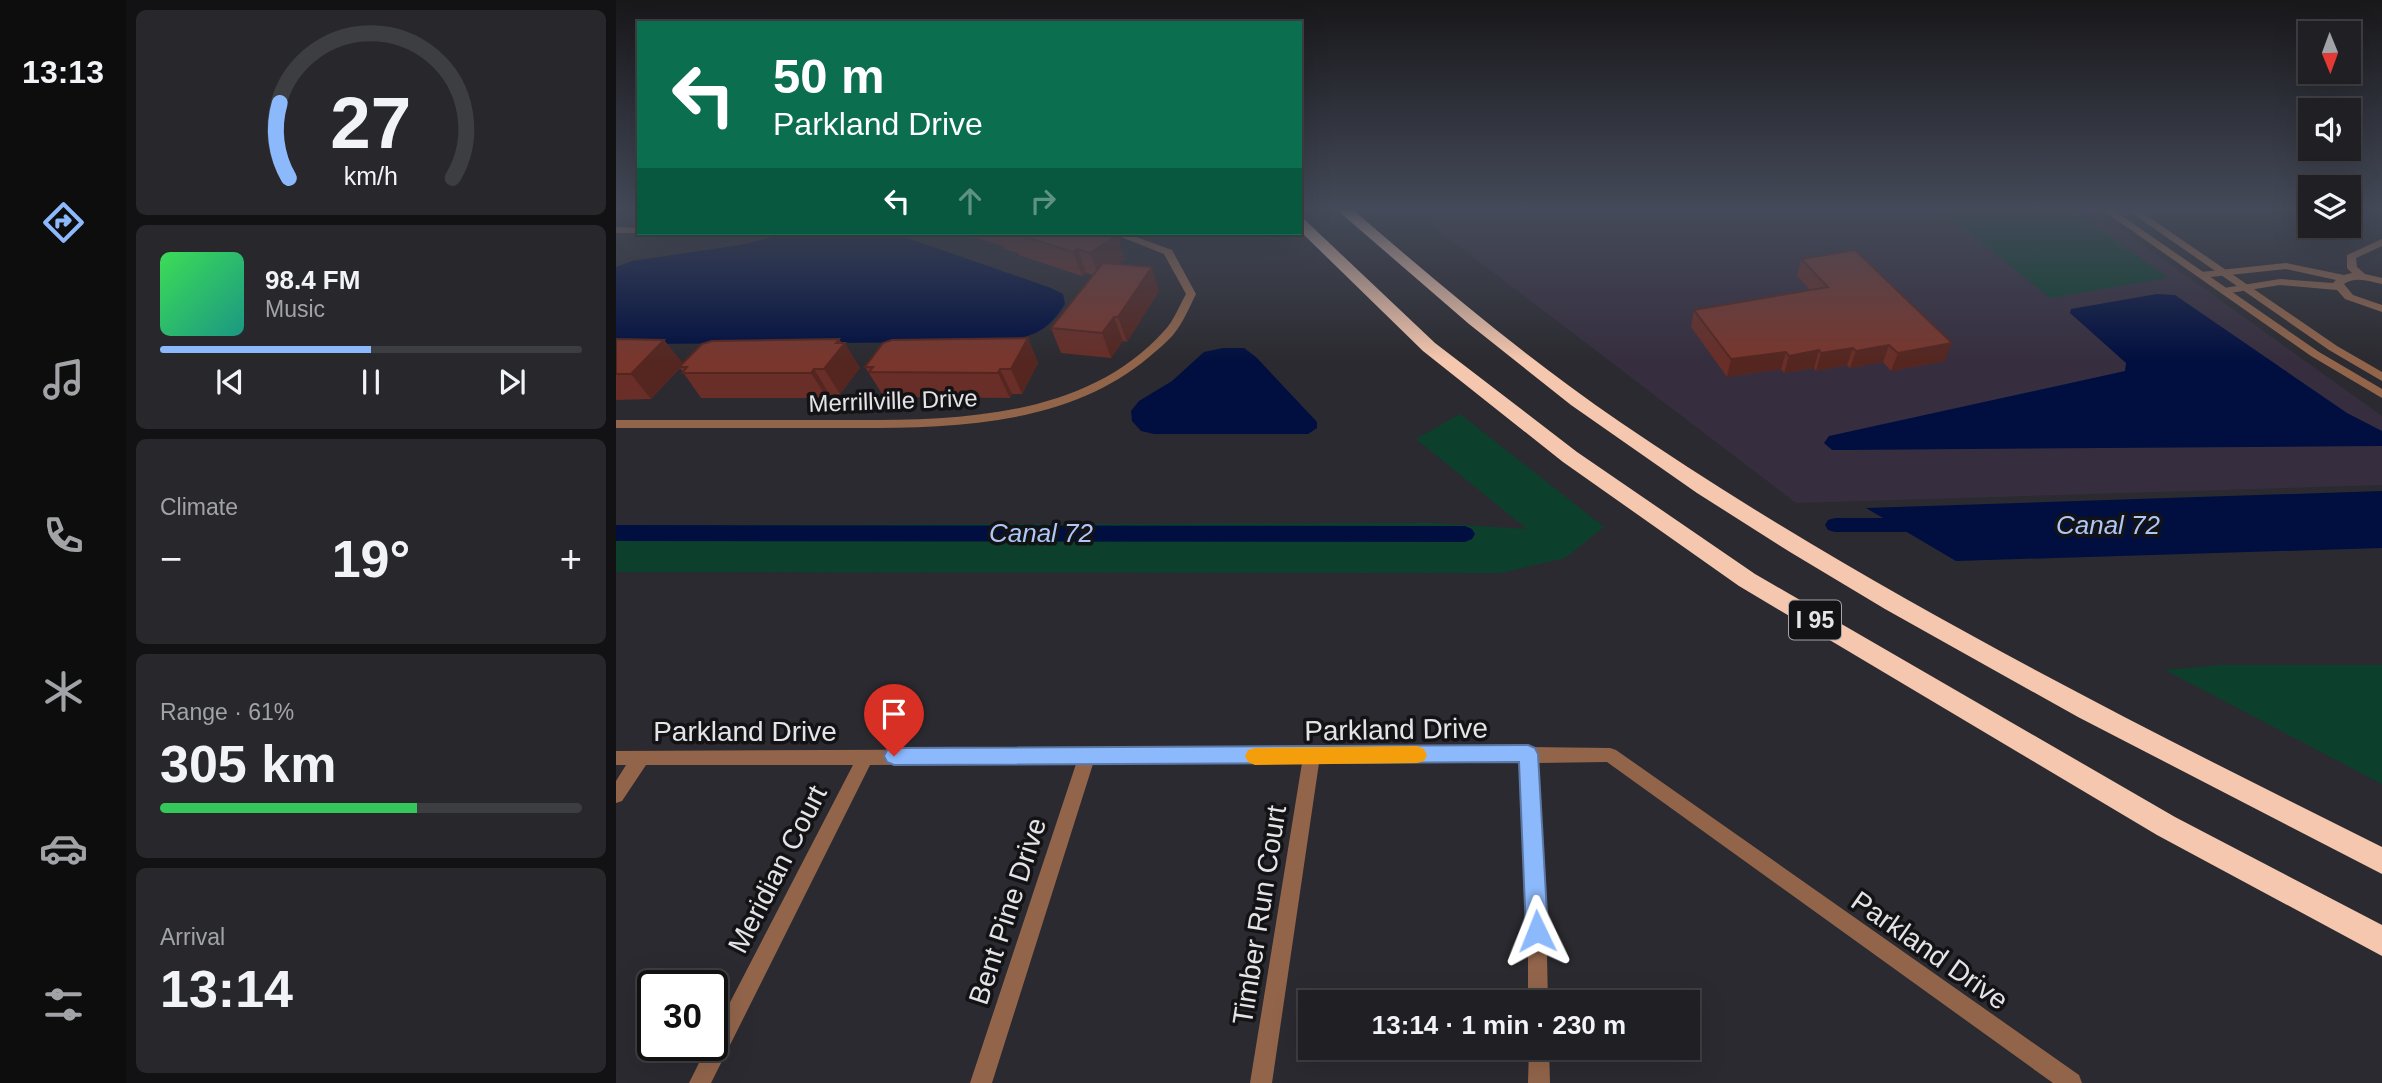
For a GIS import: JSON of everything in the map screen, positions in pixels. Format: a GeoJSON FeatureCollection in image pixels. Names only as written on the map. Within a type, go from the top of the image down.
{"type":"FeatureCollection","features":[{"type":"Feature","properties":{"kind":"highway","name":"I 95"},"geometry":{"type":"LineString","coordinates":[[1338,260],[1429,347],[1570,457],[1747,580],[2166,826],[2382,941]]}},
{"type":"Feature","properties":{"kind":"highway","name":"I 95"},"geometry":{"type":"LineString","coordinates":[[1402,260],[1458,308],[1612,425],[1786,540],[2078,707],[2382,861]]}},
{"type":"Feature","properties":{"kind":"street","name":"Merrillville Drive"},"geometry":{"type":"LineString","coordinates":[[616,424],[954,424],[1016,415],[1071,399],[1127,369],[1168,333],[1191,294],[1172,260]]}},
{"type":"Feature","properties":{"kind":"street"},"geometry":{"type":"LineString","coordinates":[[2179,260],[2315,354],[2382,394]]}},
{"type":"Feature","properties":{"kind":"street"},"geometry":{"type":"LineString","coordinates":[[2205,260],[2333,348],[2382,377]]}},
{"type":"Feature","properties":{"kind":"street"},"geometry":{"type":"LineString","coordinates":[[2351,260],[2351,268],[2361,276],[2382,281]]}},
{"type":"Feature","properties":{"kind":"street"},"geometry":{"type":"LineString","coordinates":[[2201,275],[2286,266],[2341,283],[2348,297],[2380,310]]}},
{"type":"Feature","properties":{"kind":"street"},"geometry":{"type":"LineString","coordinates":[[2224,291],[2280,282],[2341,283],[2361,276]]}},
{"type":"Feature","properties":{"kind":"street"},"geometry":{"type":"LineString","coordinates":[[1528,754],[1537,907],[1538,990]]}},
{"type":"Feature","properties":{"kind":"street","name":"Parkland Drive"},"geometry":{"type":"LineString","coordinates":[[616,758],[1610,755],[2071,1083]]}},
{"type":"Feature","properties":{"kind":"street","name":"Meridian Court"},"geometry":{"type":"LineString","coordinates":[[700,1083],[866,756]]}},
{"type":"Feature","properties":{"kind":"street","name":"Timber Run Court"},"geometry":{"type":"LineString","coordinates":[[1261,1083],[1312,756]]}},
{"type":"Feature","properties":{"kind":"street"},"geometry":{"type":"LineString","coordinates":[[616,795],[642,757]]}},
{"type":"Feature","properties":{"kind":"street","name":"Bent Pine Drive"},"geometry":{"type":"LineString","coordinates":[[981,1083],[1087,757]]}},
{"type":"Feature","properties":{"kind":"street"},"geometry":{"type":"LineString","coordinates":[[1539,1060],[1539,1083]]}},
{"type":"Feature","properties":{"kind":"shaded area"},"geometry":{"type":"Polygon","coordinates":[[[1476,260],[2164,260],[2382,416],[2382,485],[1796,503],[1476,260]]]}},
{"type":"Feature","properties":{"kind":"green space"},"geometry":{"type":"Polygon","coordinates":[[[2002,260],[2142,260],[2168,278],[2050,298],[2002,260]]]}},
{"type":"Feature","properties":{"kind":"green space"},"geometry":{"type":"Polygon","coordinates":[[[1460,414],[1604,527],[1565,558],[1501,573],[616,572],[616,525],[1429,523],[1527,529],[1416,439],[1460,414]]]}},
{"type":"Feature","properties":{"kind":"green space"},"geometry":{"type":"Polygon","coordinates":[[[2222,665],[2382,665],[2382,784],[2165,670],[2222,665]]]}},
{"type":"Feature","properties":{"kind":"water"},"geometry":{"type":"Polygon","coordinates":[[[969,260],[1051,288],[1063,294],[1065,304],[1052,321],[1039,331],[1004,342],[616,344],[616,267],[632,261],[969,260]]]}},
{"type":"Feature","properties":{"kind":"water"},"geometry":{"type":"Polygon","coordinates":[[[2157,294],[2175,295],[2347,413],[2382,431],[2382,446],[1832,450],[1824,443],[1829,436],[2125,371],[2126,363],[2070,313],[2071,309],[2157,294]]]}},
{"type":"Feature","properties":{"kind":"water"},"geometry":{"type":"Polygon","coordinates":[[[1244,348],[1256,357],[1317,422],[1317,428],[1308,434],[1154,434],[1141,431],[1132,421],[1131,411],[1139,401],[1172,381],[1204,352],[1244,348]]]}},
{"type":"Feature","properties":{"kind":"water"},"geometry":{"type":"Polygon","coordinates":[[[2382,491],[2382,548],[1956,561],[1866,508],[2382,491]]]}},
{"type":"Feature","properties":{"kind":"building"},"geometry":{"type":"Polygon","coordinates":[[[1802,260],[1865,260],[1952,343],[1898,353],[1889,345],[1856,351],[1853,348],[1821,353],[1819,350],[1789,356],[1786,352],[1731,359],[1694,310],[1828,287],[1802,260]]]}},
{"type":"Feature","properties":{"kind":"building"},"geometry":{"type":"Polygon","coordinates":[[[1103,263],[1152,267],[1118,317],[1114,317],[1102,333],[1051,328],[1103,263]]]}},
{"type":"Feature","properties":{"kind":"building"},"geometry":{"type":"Polygon","coordinates":[[[1028,338],[1011,369],[1000,369],[998,373],[869,372],[873,367],[865,367],[883,343],[892,340],[1028,338]]]}},
{"type":"Feature","properties":{"kind":"building"},"geometry":{"type":"Polygon","coordinates":[[[616,339],[664,340],[631,374],[616,374],[616,339]]]}},
{"type":"Feature","properties":{"kind":"building"},"geometry":{"type":"Polygon","coordinates":[[[839,339],[836,343],[845,343],[824,369],[814,369],[811,373],[682,373],[687,367],[679,367],[702,344],[712,341],[839,339]]]}},
{"type":"Feature","properties":{"kind":"waterway","name":"Canal 72"},"geometry":{"type":"LineString","coordinates":[[1835,525],[1921,525]]}},
{"type":"Feature","properties":{"kind":"waterway","name":"Canal 72"},"geometry":{"type":"LineString","coordinates":[[616,533],[1465,534]]}},
{"type":"Feature","properties":{"kind":"slow traffic"},"geometry":{"type":"LineString","coordinates":[[1255,756],[1417,755]]}},
{"type":"Feature","properties":{"kind":"route"},"geometry":{"type":"LineString","coordinates":[[894,756],[1528,754],[1537,931]]}}]}
